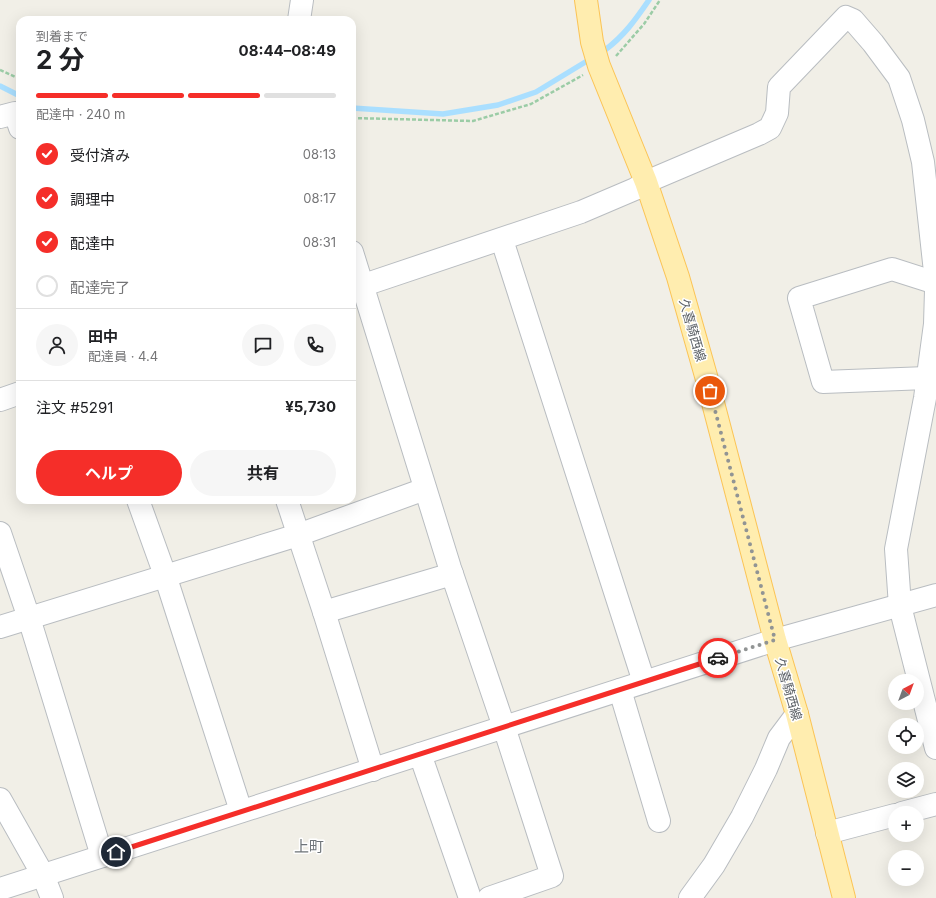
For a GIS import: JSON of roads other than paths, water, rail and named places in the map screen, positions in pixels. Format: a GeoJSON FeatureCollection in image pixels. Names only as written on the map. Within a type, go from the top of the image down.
{"type":"FeatureCollection","features":[{"type":"Feature","properties":{"kind":"main road","name":"久喜騎西線"},"geometry":{"type":"LineString","coordinates":[[586,0],[592,42],[599,66],[646,182],[678,277],[706,376],[844,898]]}},
{"type":"Feature","properties":{"kind":"street"},"geometry":{"type":"LineString","coordinates":[[300,16],[302,0]]}},
{"type":"Feature","properties":{"kind":"street"},"geometry":{"type":"LineString","coordinates":[[358,288],[581,212],[770,128],[777,113],[779,87],[846,17],[853,20],[900,78],[913,120],[923,162],[936,282],[892,268],[799,298],[823,382],[928,378]]}},
{"type":"Feature","properties":{"kind":"street"},"geometry":{"type":"LineString","coordinates":[[0,117],[14,113],[16,118]]}},
{"type":"Feature","properties":{"kind":"street"},"geometry":{"type":"LineString","coordinates":[[502,240],[644,682]]}},
{"type":"Feature","properties":{"kind":"street"},"geometry":{"type":"LineString","coordinates":[[356,276],[358,288],[552,876],[489,898]]}},
{"type":"Feature","properties":{"kind":"street"},"geometry":{"type":"LineString","coordinates":[[936,290],[935,324],[928,378],[896,549],[900,606],[936,748]]}},
{"type":"Feature","properties":{"kind":"street"},"geometry":{"type":"LineString","coordinates":[[0,400],[16,394]]}},
{"type":"Feature","properties":{"kind":"street"},"geometry":{"type":"LineString","coordinates":[[0,627],[298,535],[425,489]]}},
{"type":"Feature","properties":{"kind":"street"},"geometry":{"type":"LineString","coordinates":[[139,504],[165,575],[241,811]]}},
{"type":"Feature","properties":{"kind":"street"},"geometry":{"type":"LineString","coordinates":[[288,504],[324,612],[373,770]]}},
{"type":"Feature","properties":{"kind":"street"},"geometry":{"type":"LineString","coordinates":[[0,533],[29,618],[102,856]]}},
{"type":"Feature","properties":{"kind":"street"},"geometry":{"type":"LineString","coordinates":[[324,612],[452,574]]}},
{"type":"Feature","properties":{"kind":"street"},"geometry":{"type":"LineString","coordinates":[[0,889],[775,640],[936,595]]}},
{"type":"Feature","properties":{"kind":"street"},"geometry":{"type":"LineString","coordinates":[[620,690],[659,821]]}},
{"type":"Feature","properties":{"kind":"street"},"geometry":{"type":"LineString","coordinates":[[690,898],[714,865],[742,817],[766,770],[779,738],[796,714]]}},
{"type":"Feature","properties":{"kind":"street"},"geometry":{"type":"LineString","coordinates":[[420,754],[470,898]]}},
{"type":"Feature","properties":{"kind":"street"},"geometry":{"type":"LineString","coordinates":[[0,799],[44,875],[52,898]]}},
{"type":"Feature","properties":{"kind":"street"},"geometry":{"type":"LineString","coordinates":[[924,807],[936,804]]}},
{"type":"Feature","properties":{"kind":"street"},"geometry":{"type":"LineString","coordinates":[[827,832],[888,817]]}},
{"type":"Feature","properties":{"kind":"waterway"},"geometry":{"type":"LineString","coordinates":[[605,50],[624,33],[649,0]]}},
{"type":"Feature","properties":{"kind":"waterway"},"geometry":{"type":"LineString","coordinates":[[356,108],[443,114],[498,105],[536,92],[587,61]]}},
{"type":"Feature","properties":{"kind":"waterway"},"geometry":{"type":"LineString","coordinates":[[0,86],[16,94]]}},
{"type":"Feature","properties":{"kind":"district","name":"上町"},"geometry":{"type":"Point","coordinates":[309,847]}}]}
